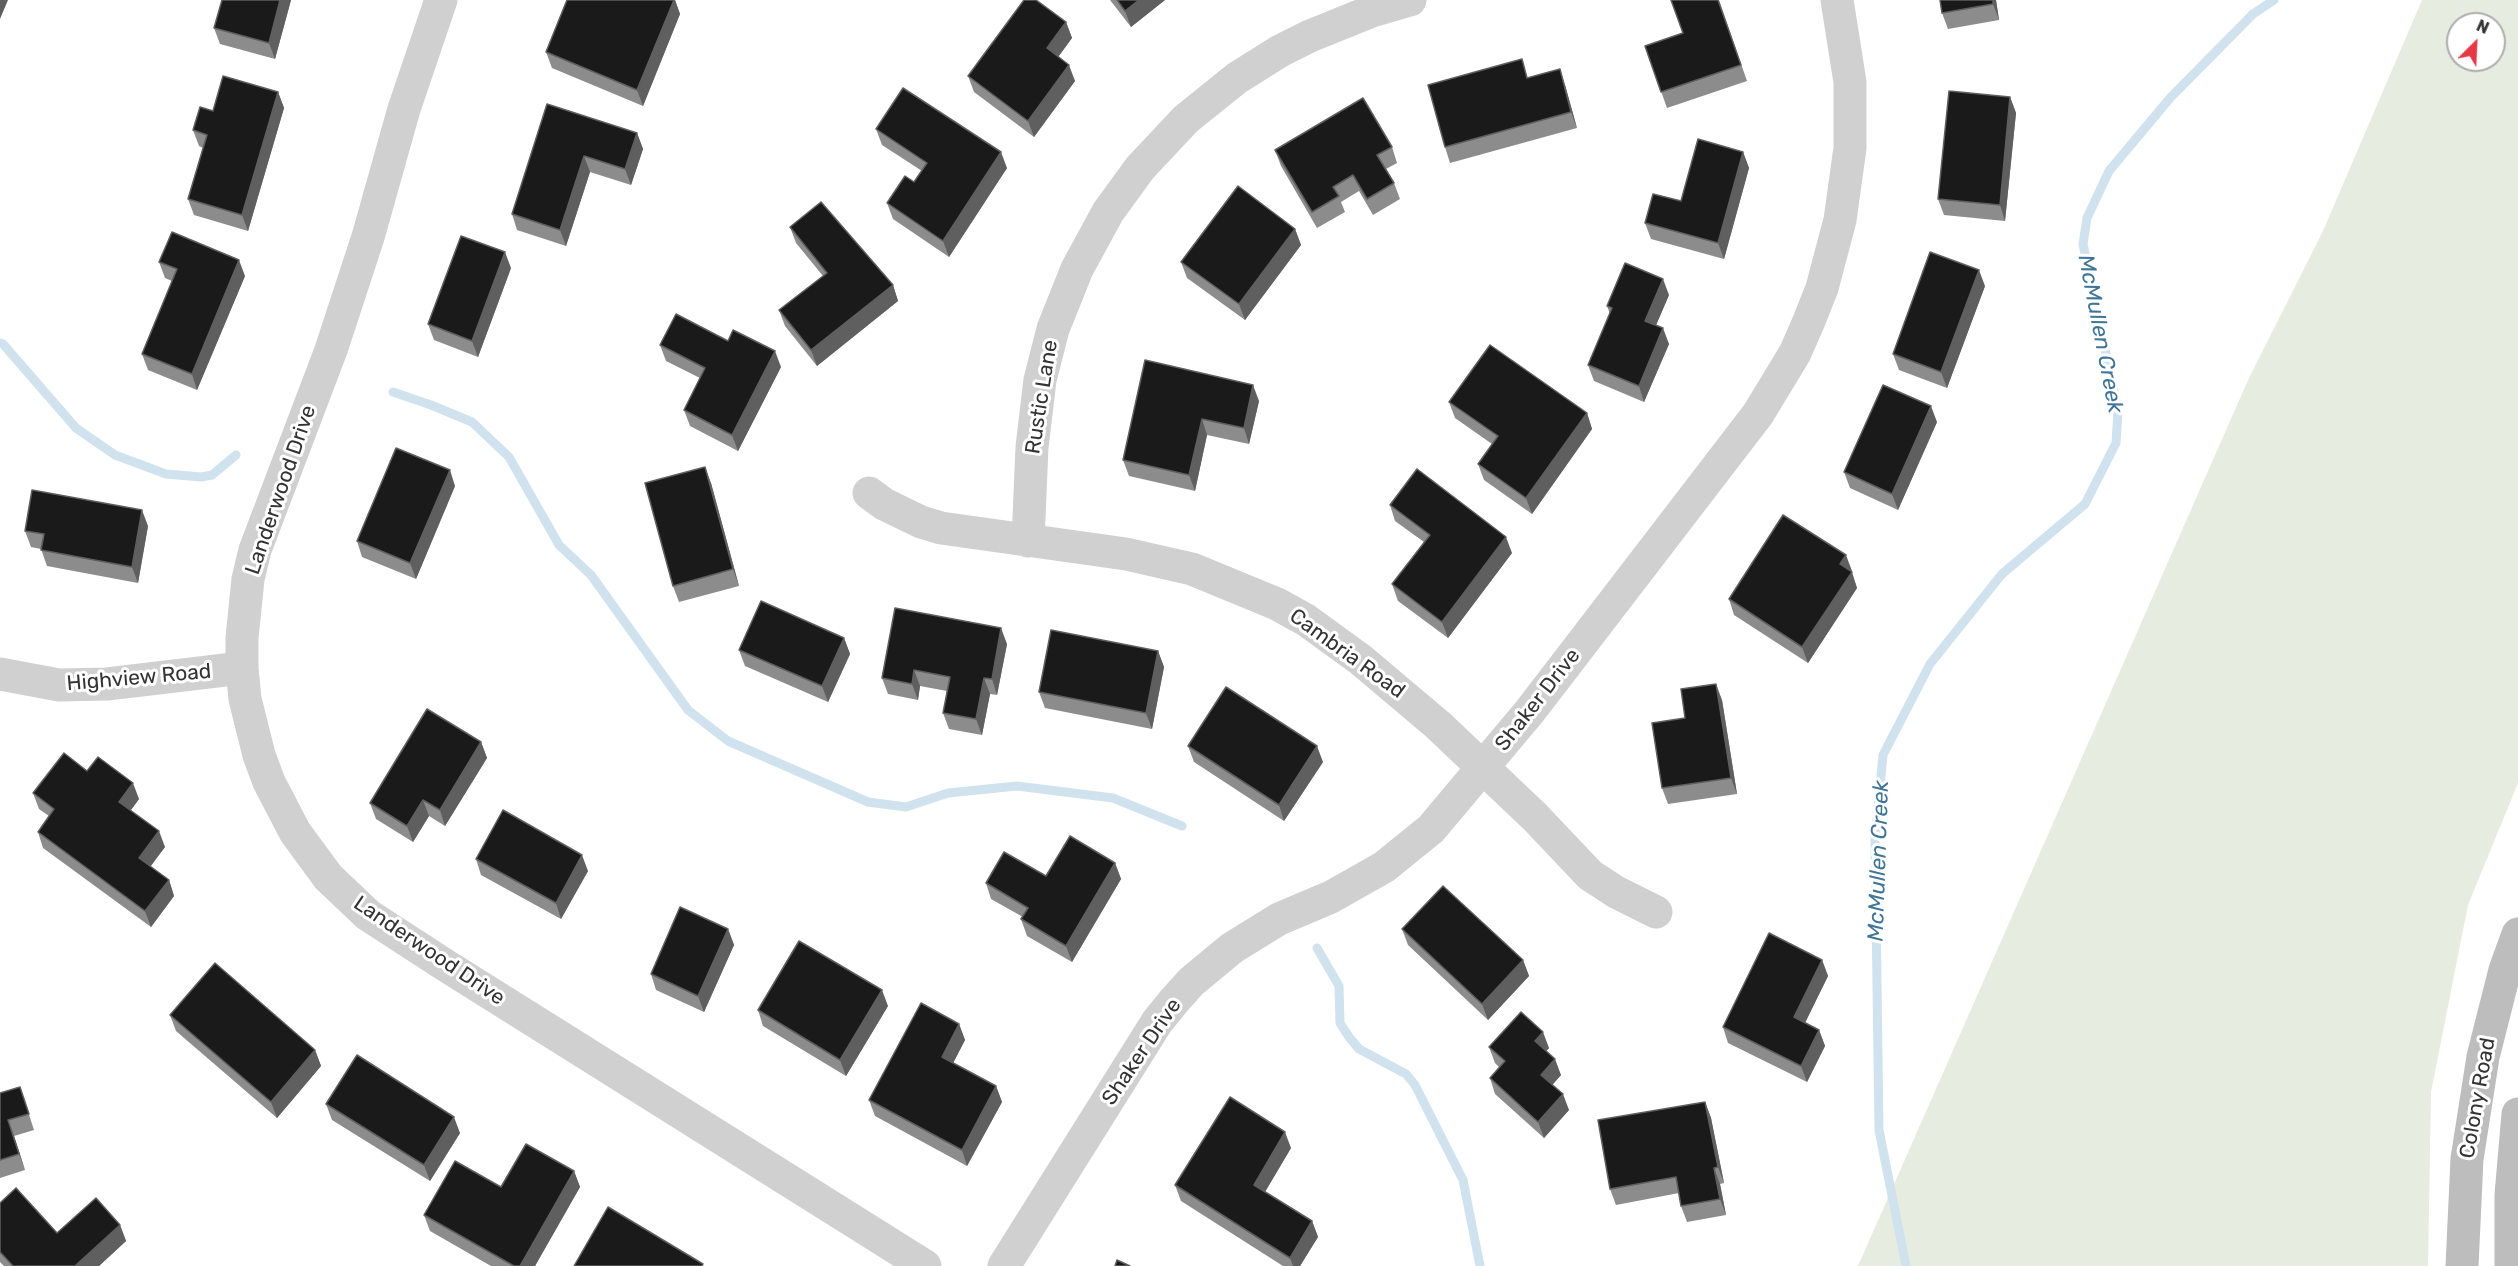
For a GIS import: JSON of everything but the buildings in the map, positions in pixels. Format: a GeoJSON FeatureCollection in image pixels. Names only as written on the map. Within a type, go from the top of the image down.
{"type":"FeatureCollection","features":[{"type":"Feature","properties":{"kind":"main road","name":"Colony Road"},"geometry":{"type":"LineString","coordinates":[[2462,1266],[2467,1159],[2483,1057],[2505,970],[2518,934]]}},
{"type":"Feature","properties":{"kind":"main road","name":"Colony Road"},"geometry":{"type":"LineString","coordinates":[[2511,1266],[2511,1195],[2518,1114]]}},
{"type":"Feature","properties":{"kind":"street","name":"Landerwood Drive"},"geometry":{"type":"LineString","coordinates":[[441,0],[404,109],[368,237],[331,350],[255,550],[242,638],[242,668],[246,699],[259,755],[274,792],[295,832],[328,877],[368,915],[925,1266]]}},
{"type":"Feature","properties":{"kind":"street","name":"Rustic Lane"},"geometry":{"type":"LineString","coordinates":[[1028,541],[1032,447],[1041,380],[1053,329],[1077,269],[1108,212],[1140,168],[1186,119],[1237,78],[1280,51],[1310,36],[1372,11],[1410,0]]}},
{"type":"Feature","properties":{"kind":"street","name":"Shaker Drive"},"geometry":{"type":"LineString","coordinates":[[1004,1266],[1157,1023],[1191,982],[1225,953],[1253,934],[1279,919],[1331,897],[1384,867],[1431,829],[1484,768],[1758,414],[1795,353],[1809,321],[1822,288],[1840,220],[1850,148],[1850,82],[1845,38],[1837,0]]}},
{"type":"Feature","properties":{"kind":"street","name":"Cambria Road"},"geometry":{"type":"LineString","coordinates":[[869,493],[884,504],[921,522],[940,528],[1126,554],[1192,569],[1277,604],[1306,621],[1361,660],[1438,725],[1590,875],[1616,892],[1656,912]]}},
{"type":"Feature","properties":{"kind":"street","name":"Highview Road"},"geometry":{"type":"LineString","coordinates":[[0,674],[60,685],[107,684],[242,668]]}},
{"type":"Feature","properties":{"kind":"shaded area"},"geometry":{"type":"Polygon","coordinates":[[[2422,0],[2518,0],[2518,783],[2468,905],[2431,1092],[2428,1266],[1858,1266],[2249,378],[2323,231],[2422,0]]]}},
{"type":"Feature","properties":{"kind":"waterway","name":"McMullen Creek"},"geometry":{"type":"LineString","coordinates":[[1906,1266],[1879,1130],[1875,838],[1883,755],[1930,664],[2002,574],[2085,504],[2116,443],[2118,411],[2083,244],[2087,218],[2109,171],[2171,97],[2253,14],[2274,0]]}},
{"type":"Feature","properties":{"kind":"waterway"},"geometry":{"type":"LineString","coordinates":[[0,343],[76,428],[115,455],[166,474],[201,477],[212,475],[236,455]]}},
{"type":"Feature","properties":{"kind":"waterway"},"geometry":{"type":"LineString","coordinates":[[393,392],[472,422],[509,457],[559,545],[591,575],[688,710],[728,741],[868,802],[906,807],[948,793],[1017,786],[1113,798],[1182,826]]}},
{"type":"Feature","properties":{"kind":"waterway"},"geometry":{"type":"LineString","coordinates":[[1317,948],[1339,986],[1340,1023],[1349,1037],[1359,1049],[1406,1074],[1415,1085],[1463,1180],[1480,1266]]}}]}
